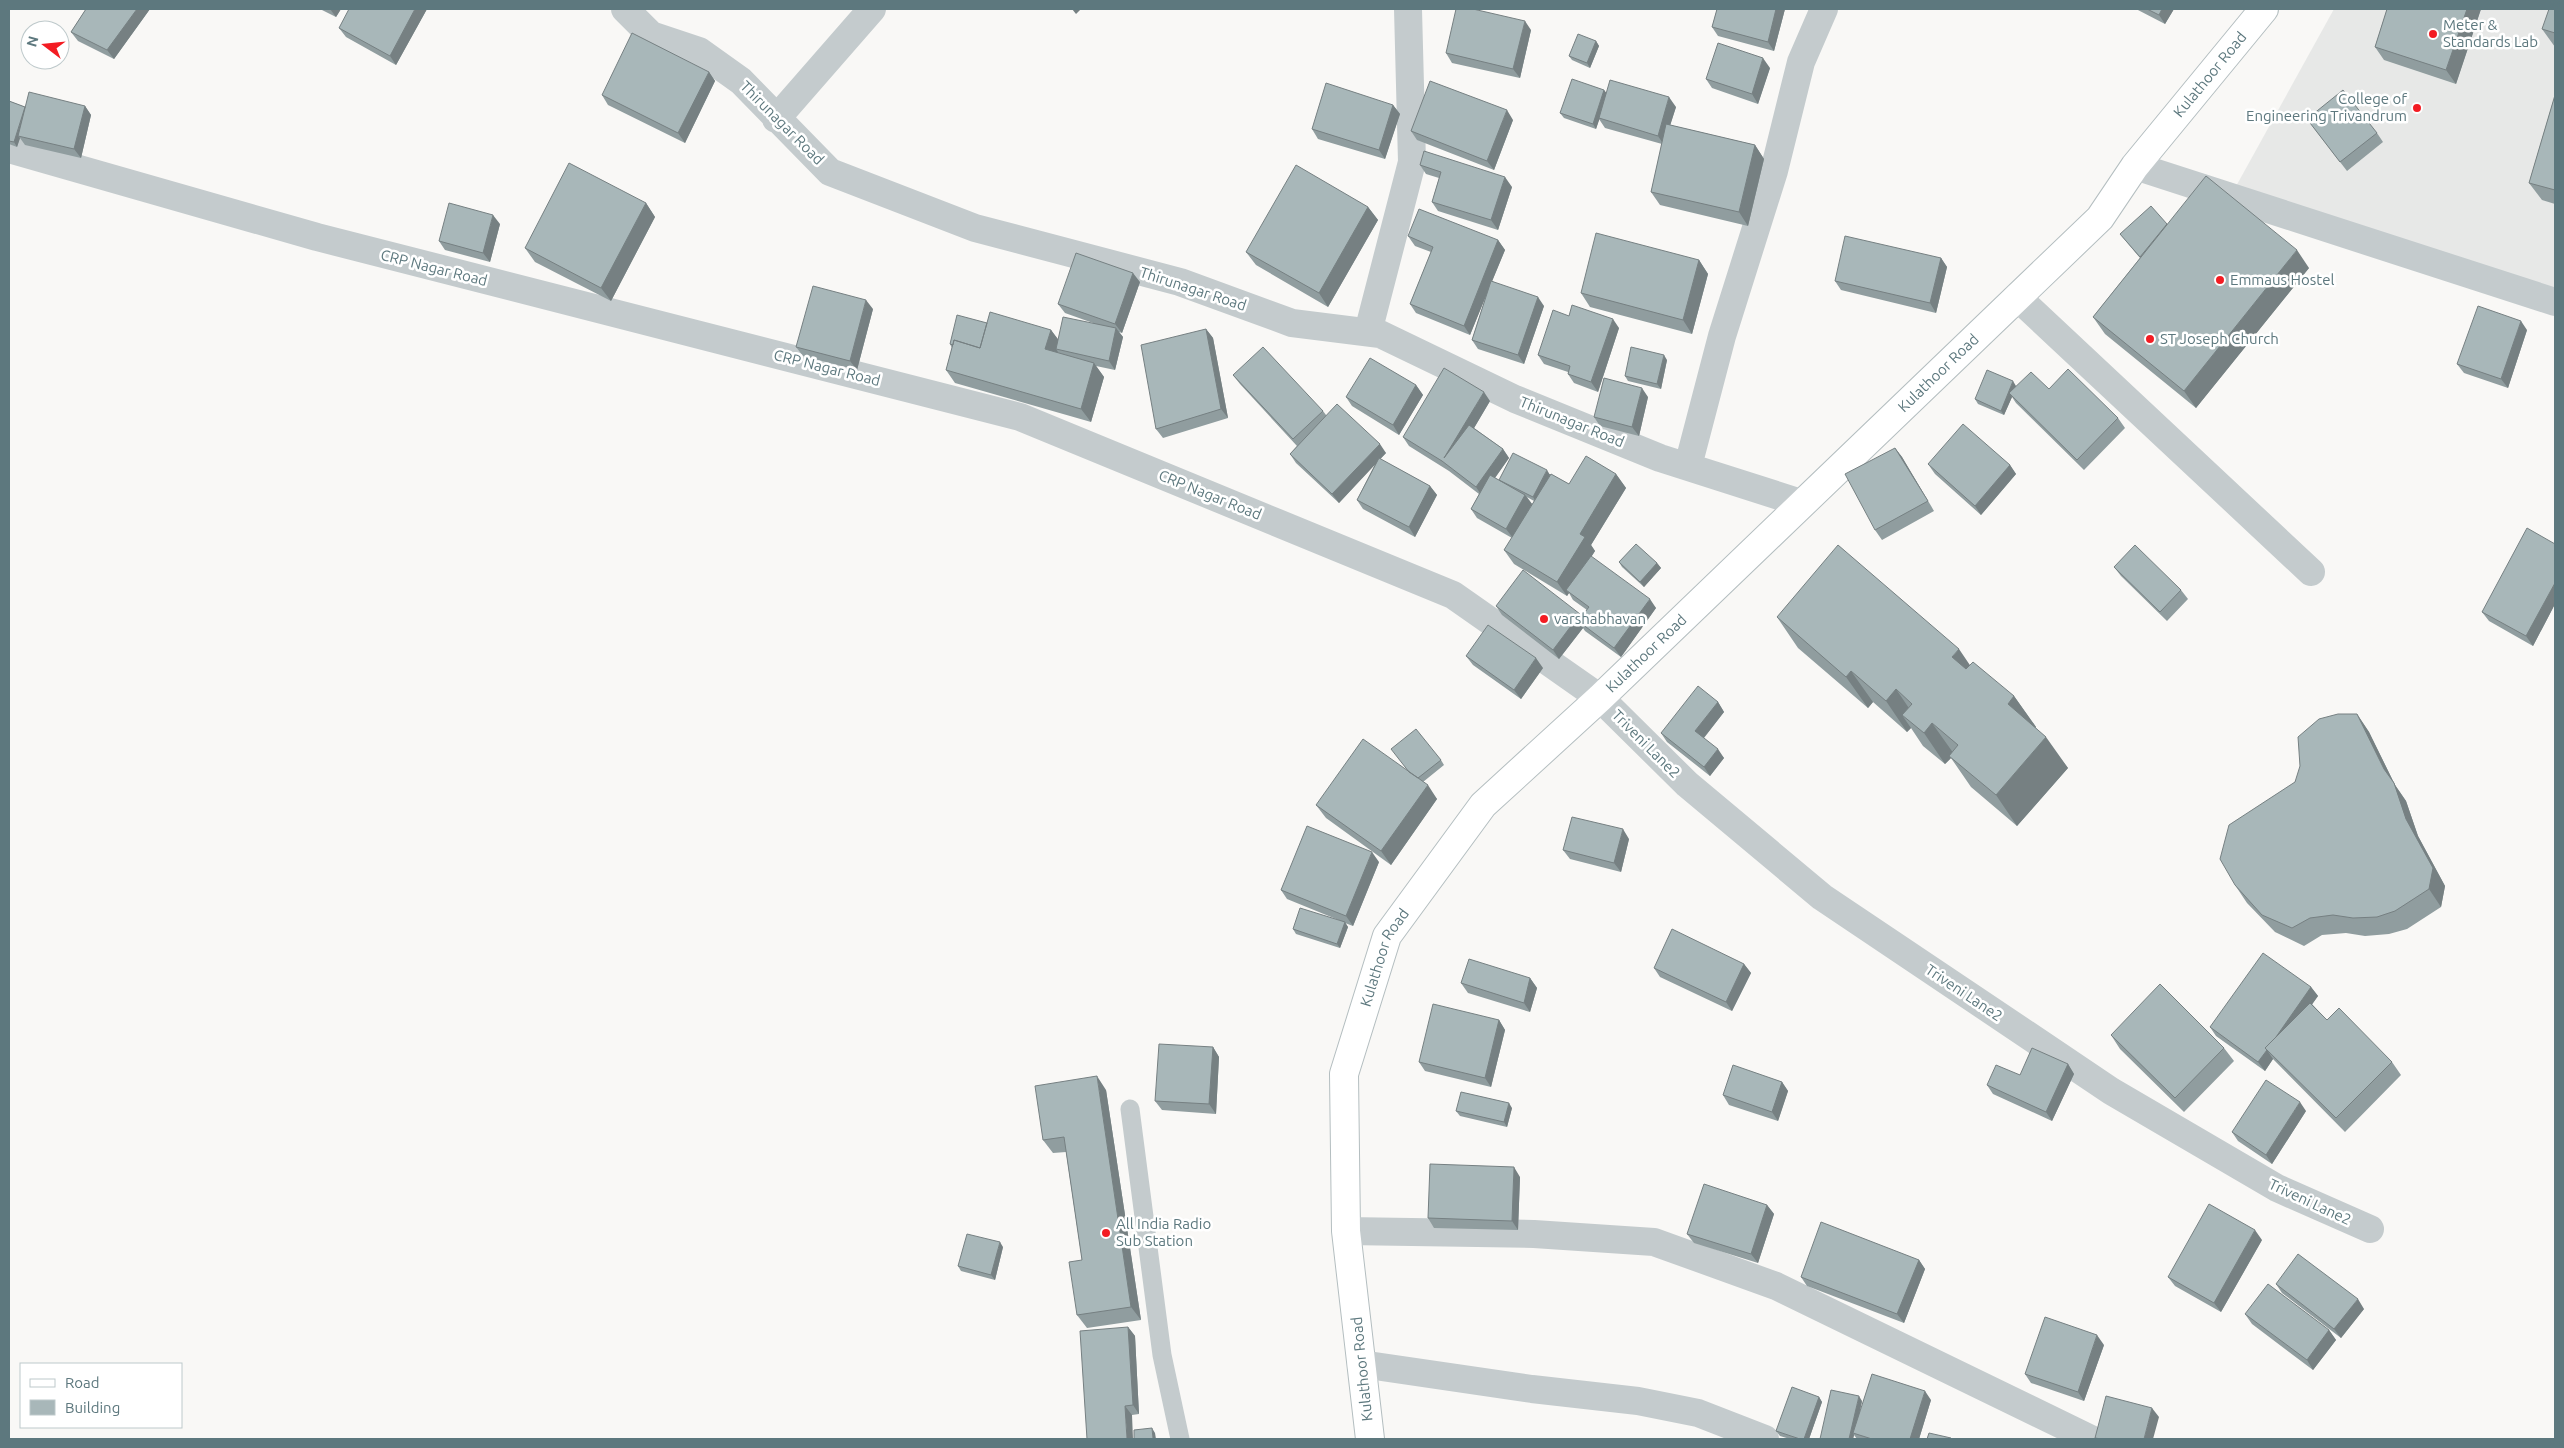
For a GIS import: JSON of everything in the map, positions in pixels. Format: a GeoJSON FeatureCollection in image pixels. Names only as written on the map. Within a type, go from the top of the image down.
{"type":"FeatureCollection","features":[{"type":"Feature","properties":{"kind":"main road","name":"Kulathoor Road"},"geometry":{"type":"LineString","coordinates":[[1370,1439],[1346,1231],[1344,1074],[1387,936],[1483,805],[1600,698],[2100,218],[2136,166],[2264,9]]}},
{"type":"Feature","properties":{"kind":"street","name":"Thirunagar Road"},"geometry":{"type":"LineString","coordinates":[[625,9],[650,35],[699,51],[741,82],[830,172],[975,228],[1180,282],[1292,323],[1380,334],[1515,399],[1660,458],[1802,503]]}},
{"type":"Feature","properties":{"kind":"street"},"geometry":{"type":"LineString","coordinates":[[776,119],[872,9]]}},
{"type":"Feature","properties":{"kind":"street"},"geometry":{"type":"LineString","coordinates":[[1368,332],[1412,162],[1408,9]]}},
{"type":"Feature","properties":{"kind":"street"},"geometry":{"type":"LineString","coordinates":[[1688,466],[1722,336],[1774,171],[1800,62],[1824,9]]}},
{"type":"Feature","properties":{"kind":"street","name":"CRP Nagar Road"},"geometry":{"type":"LineString","coordinates":[[9,149],[316,238],[1020,417],[1453,595],[1600,698]]}},
{"type":"Feature","properties":{"kind":"street"},"geometry":{"type":"LineString","coordinates":[[2136,166],[2555,302]]}},
{"type":"Feature","properties":{"kind":"street"},"geometry":{"type":"LineString","coordinates":[[2017,297],[2311,572]]}},
{"type":"Feature","properties":{"kind":"street","name":"Triveni Lane2"},"geometry":{"type":"LineString","coordinates":[[1600,698],[1687,784],[1822,896],[2111,1091],[2277,1188],[2370,1229]]}},
{"type":"Feature","properties":{"kind":"street"},"geometry":{"type":"LineString","coordinates":[[1346,1231],[1534,1234],[1654,1242],[1776,1286],[2091,1439]]}},
{"type":"Feature","properties":{"kind":"street"},"geometry":{"type":"LineString","coordinates":[[1361,1364],[1532,1389],[1638,1401],[1698,1413],[1765,1439]]}},
{"type":"Feature","properties":{"kind":"lane"},"geometry":{"type":"LineString","coordinates":[[1130,1109],[1162,1355],[1180,1439]]}},
{"type":"Feature","properties":{"kind":"shaded area","name":"College of Engineering Trivandrum"},"geometry":{"type":"Polygon","coordinates":[[[2334,9],[2555,9],[2555,308],[2224,208],[2334,9]]]}},
{"type":"Feature","properties":{"kind":"building"},"geometry":{"type":"Polygon","coordinates":[[[86,9],[137,9],[107,50],[71,32],[86,9]]]}},
{"type":"Feature","properties":{"kind":"building"},"geometry":{"type":"Polygon","coordinates":[[[349,9],[415,9],[390,56],[339,28],[349,9]]]}},
{"type":"Feature","properties":{"kind":"building"},"geometry":{"type":"Polygon","coordinates":[[[1456,9],[1473,9],[1525,21],[1513,69],[1446,53],[1456,9]]]}},
{"type":"Feature","properties":{"kind":"building"},"geometry":{"type":"Polygon","coordinates":[[[1717,9],[1776,9],[1768,42],[1712,27],[1717,9]]]}},
{"type":"Feature","properties":{"kind":"building"},"geometry":{"type":"Polygon","coordinates":[[[2147,9],[2162,9],[2159,15],[2147,9]]]}},
{"type":"Feature","properties":{"kind":"building","name":"Meter & Standards Lab"},"geometry":{"type":"Polygon","coordinates":[[[2387,9],[2467,9],[2446,70],[2375,47],[2387,9]]]}},
{"type":"Feature","properties":{"kind":"building"},"geometry":{"type":"Polygon","coordinates":[[[2549,9],[2555,9],[2555,33],[2542,29],[2549,9]]]}},
{"type":"Feature","properties":{"kind":"building"},"geometry":{"type":"Polygon","coordinates":[[[632,33],[709,72],[678,133],[602,95],[632,33]]]}},
{"type":"Feature","properties":{"kind":"building"},"geometry":{"type":"Polygon","coordinates":[[[1578,34],[1596,41],[1587,63],[1569,56],[1578,34]]]}},
{"type":"Feature","properties":{"kind":"building"},"geometry":{"type":"Polygon","coordinates":[[[1718,43],[1763,58],[1752,94],[1706,79],[1718,43]]]}},
{"type":"Feature","properties":{"kind":"building"},"geometry":{"type":"Polygon","coordinates":[[[1572,79],[1604,90],[1593,124],[1560,113],[1572,79]]]}},
{"type":"Feature","properties":{"kind":"building"},"geometry":{"type":"Polygon","coordinates":[[[1610,80],[1669,97],[1658,136],[1599,118],[1610,80]]]}},
{"type":"Feature","properties":{"kind":"building"},"geometry":{"type":"Polygon","coordinates":[[[1430,81],[1507,110],[1487,161],[1411,131],[1430,81]]]}},
{"type":"Feature","properties":{"kind":"building"},"geometry":{"type":"Polygon","coordinates":[[[1326,83],[1393,105],[1379,150],[1312,129],[1326,83]]]}},
{"type":"Feature","properties":{"kind":"building"},"geometry":{"type":"Polygon","coordinates":[[[2343,90],[2377,133],[2340,162],[2307,119],[2343,90]]]}},
{"type":"Feature","properties":{"kind":"building"},"geometry":{"type":"Polygon","coordinates":[[[29,92],[85,106],[74,149],[18,136],[29,92]]]}},
{"type":"Feature","properties":{"kind":"building"},"geometry":{"type":"Polygon","coordinates":[[[2555,95],[2555,190],[2529,183],[2555,95]]]}},
{"type":"Feature","properties":{"kind":"building"},"geometry":{"type":"Polygon","coordinates":[[[9,101],[25,107],[14,142],[9,141],[9,101]]]}},
{"type":"Feature","properties":{"kind":"building"},"geometry":{"type":"Polygon","coordinates":[[[1666,124],[1755,145],[1739,212],[1651,192],[1666,124]]]}},
{"type":"Feature","properties":{"kind":"building"},"geometry":{"type":"Polygon","coordinates":[[[1424,151],[1505,177],[1491,220],[1432,202],[1441,172],[1420,165],[1424,151]]]}},
{"type":"Feature","properties":{"kind":"building"},"geometry":{"type":"Polygon","coordinates":[[[569,163],[646,203],[601,288],[525,248],[569,163]]]}},
{"type":"Feature","properties":{"kind":"building"},"geometry":{"type":"Polygon","coordinates":[[[1296,165],[1368,207],[1319,293],[1246,252],[1296,165]]]}},
{"type":"Feature","properties":{"kind":"building"},"geometry":{"type":"Polygon","coordinates":[[[2206,176],[2297,250],[2184,391],[2093,317],[2206,176]]]}},
{"type":"Feature","properties":{"kind":"building"},"geometry":{"type":"Polygon","coordinates":[[[449,203],[493,215],[483,253],[439,241],[449,203]]]}},
{"type":"Feature","properties":{"kind":"building"},"geometry":{"type":"Polygon","coordinates":[[[2151,206],[2167,224],[2140,257],[2120,234],[2151,206]]]}},
{"type":"Feature","properties":{"kind":"building"},"geometry":{"type":"Polygon","coordinates":[[[1419,209],[1498,240],[1464,326],[1410,304],[1433,247],[1408,236],[1419,209]]]}},
{"type":"Feature","properties":{"kind":"building"},"geometry":{"type":"Polygon","coordinates":[[[1596,233],[1699,260],[1683,320],[1581,293],[1596,233]]]}},
{"type":"Feature","properties":{"kind":"building"},"geometry":{"type":"Polygon","coordinates":[[[1845,236],[1941,258],[1930,303],[1835,281],[1845,236]]]}},
{"type":"Feature","properties":{"kind":"building"},"geometry":{"type":"Polygon","coordinates":[[[1076,253],[1133,273],[1115,324],[1058,304],[1076,253]]]}},
{"type":"Feature","properties":{"kind":"building"},"geometry":{"type":"Polygon","coordinates":[[[1491,281],[1538,297],[1518,355],[1472,340],[1491,281]]]}},
{"type":"Feature","properties":{"kind":"building"},"geometry":{"type":"Polygon","coordinates":[[[813,286],[866,300],[850,361],[796,347],[813,286]]]}},
{"type":"Feature","properties":{"kind":"building"},"geometry":{"type":"Polygon","coordinates":[[[1572,305],[1613,319],[1591,382],[1568,374],[1570,366],[1538,355],[1553,310],[1569,316],[1572,305]]]}},
{"type":"Feature","properties":{"kind":"building"},"geometry":{"type":"Polygon","coordinates":[[[2478,306],[2521,321],[2501,379],[2457,364],[2478,306]]]}},
{"type":"Feature","properties":{"kind":"building"},"geometry":{"type":"Polygon","coordinates":[[[990,312],[1051,330],[1045,349],[1094,363],[1081,409],[946,370],[954,340],[980,348],[990,312]]]}},
{"type":"Feature","properties":{"kind":"building"},"geometry":{"type":"Polygon","coordinates":[[[957,315],[987,323],[980,348],[954,340],[953,345],[950,344],[957,315]]]}},
{"type":"Feature","properties":{"kind":"building"},"geometry":{"type":"Polygon","coordinates":[[[1063,317],[1116,328],[1109,361],[1056,349],[1063,317]]]}},
{"type":"Feature","properties":{"kind":"building"},"geometry":{"type":"Polygon","coordinates":[[[1206,329],[1221,409],[1156,429],[1141,345],[1206,329]]]}},
{"type":"Feature","properties":{"kind":"building"},"geometry":{"type":"Polygon","coordinates":[[[1263,347],[1323,411],[1293,439],[1233,375],[1263,347]]]}},
{"type":"Feature","properties":{"kind":"building"},"geometry":{"type":"Polygon","coordinates":[[[1631,347],[1664,355],[1657,384],[1625,376],[1631,347]]]}},
{"type":"Feature","properties":{"kind":"building"},"geometry":{"type":"Polygon","coordinates":[[[1370,358],[1416,385],[1393,425],[1346,397],[1370,358]]]}},
{"type":"Feature","properties":{"kind":"building"},"geometry":{"type":"Polygon","coordinates":[[[1444,368],[1484,392],[1444,458],[1469,425],[1503,449],[1476,487],[1442,461],[1403,437],[1444,368]]]}},
{"type":"Feature","properties":{"kind":"building"},"geometry":{"type":"Polygon","coordinates":[[[2068,369],[2118,418],[2077,460],[2009,393],[2031,372],[2049,389],[2068,369]]]}},
{"type":"Feature","properties":{"kind":"building"},"geometry":{"type":"Polygon","coordinates":[[[1987,370],[2013,381],[2001,411],[1975,399],[1987,370]]]}},
{"type":"Feature","properties":{"kind":"building"},"geometry":{"type":"Polygon","coordinates":[[[1604,378],[1642,388],[1632,427],[1594,417],[1604,378]]]}},
{"type":"Feature","properties":{"kind":"building"},"geometry":{"type":"Polygon","coordinates":[[[1337,404],[1380,444],[1332,494],[1290,454],[1337,404]]]}},
{"type":"Feature","properties":{"kind":"building"},"geometry":{"type":"Polygon","coordinates":[[[1963,424],[2010,465],[1975,506],[1928,464],[1963,424]]]}},
{"type":"Feature","properties":{"kind":"building"},"geometry":{"type":"Polygon","coordinates":[[[1895,448],[1928,501],[1875,530],[1845,474],[1895,448]]]}},
{"type":"Feature","properties":{"kind":"building"},"geometry":{"type":"Polygon","coordinates":[[[1513,453],[1547,470],[1533,497],[1499,480],[1513,453]]]}},
{"type":"Feature","properties":{"kind":"building"},"geometry":{"type":"Polygon","coordinates":[[[1586,456],[1616,474],[1580,534],[1585,537],[1557,582],[1504,550],[1551,474],[1569,484],[1586,456]]]}},
{"type":"Feature","properties":{"kind":"building"},"geometry":{"type":"Polygon","coordinates":[[[1379,458],[1430,486],[1409,527],[1357,500],[1379,458]]]}},
{"type":"Feature","properties":{"kind":"building"},"geometry":{"type":"Polygon","coordinates":[[[1490,475],[1525,495],[1506,529],[1471,509],[1490,475]]]}},
{"type":"Feature","properties":{"kind":"building"},"geometry":{"type":"Polygon","coordinates":[[[2527,528],[2555,544],[2555,583],[2526,636],[2482,612],[2527,528]]]}},
{"type":"Feature","properties":{"kind":"building"},"geometry":{"type":"Polygon","coordinates":[[[1636,544],[1657,563],[1640,582],[1619,562],[1636,544]]]}},
{"type":"Feature","properties":{"kind":"building"},"geometry":{"type":"Polygon","coordinates":[[[1838,545],[1959,649],[1952,657],[1966,669],[1973,662],[2014,696],[2008,704],[2046,737],[1996,795],[1949,756],[1958,745],[1932,723],[1924,733],[1902,715],[1912,704],[1896,689],[1886,701],[1851,671],[1846,677],[1777,617],[1838,545]]]}},
{"type":"Feature","properties":{"kind":"building"},"geometry":{"type":"Polygon","coordinates":[[[2135,545],[2181,590],[2160,612],[2114,567],[2135,545]]]}},
{"type":"Feature","properties":{"kind":"building"},"geometry":{"type":"Polygon","coordinates":[[[1591,556],[1650,599],[1614,648],[1578,621],[1589,607],[1566,590],[1591,556]]]}},
{"type":"Feature","properties":{"kind":"building","name":"varshabhavan"},"geometry":{"type":"Polygon","coordinates":[[[1523,570],[1580,614],[1553,650],[1496,606],[1523,570]]]}},
{"type":"Feature","properties":{"kind":"building"},"geometry":{"type":"Polygon","coordinates":[[[1488,625],[1536,658],[1514,690],[1466,656],[1488,625]]]}},
{"type":"Feature","properties":{"kind":"building"},"geometry":{"type":"Polygon","coordinates":[[[1698,686],[1718,702],[1695,731],[1718,749],[1704,767],[1661,733],[1698,686]]]}},
{"type":"Feature","properties":{"kind":"building"},"geometry":{"type":"Polygon","coordinates":[[[2338,714],[2357,714],[2384,769],[2394,783],[2406,819],[2433,868],[2429,889],[2395,911],[2377,917],[2353,918],[2333,915],[2310,918],[2292,928],[2262,915],[2235,885],[2220,859],[2229,825],[2295,782],[2300,766],[2298,737],[2319,719],[2338,714]]]}},
{"type":"Feature","properties":{"kind":"building"},"geometry":{"type":"Polygon","coordinates":[[[1416,729],[1441,760],[1418,778],[1409,772],[1391,749],[1416,729]]]}},
{"type":"Feature","properties":{"kind":"building"},"geometry":{"type":"Polygon","coordinates":[[[1363,739],[1428,785],[1381,851],[1316,805],[1363,739]]]}},
{"type":"Feature","properties":{"kind":"building"},"geometry":{"type":"Polygon","coordinates":[[[1572,817],[1623,829],[1614,863],[1563,850],[1572,817]]]}},
{"type":"Feature","properties":{"kind":"building"},"geometry":{"type":"Polygon","coordinates":[[[1307,826],[1372,852],[1346,916],[1281,890],[1307,826]]]}},
{"type":"Feature","properties":{"kind":"building"},"geometry":{"type":"Polygon","coordinates":[[[1300,908],[1345,922],[1337,944],[1293,929],[1300,908]]]}},
{"type":"Feature","properties":{"kind":"building"},"geometry":{"type":"Polygon","coordinates":[[[1672,929],[1744,964],[1726,1002],[1654,968],[1672,929]]]}},
{"type":"Feature","properties":{"kind":"building"},"geometry":{"type":"Polygon","coordinates":[[[2263,953],[2311,987],[2276,1037],[2265,1048],[2267,1050],[2258,1062],[2210,1027],[2263,953]]]}},
{"type":"Feature","properties":{"kind":"building"},"geometry":{"type":"Polygon","coordinates":[[[1469,959],[1530,978],[1524,1003],[1461,983],[1469,959]]]}},
{"type":"Feature","properties":{"kind":"building"},"geometry":{"type":"Polygon","coordinates":[[[2160,984],[2224,1048],[2175,1098],[2111,1035],[2160,984]]]}},
{"type":"Feature","properties":{"kind":"building"},"geometry":{"type":"Polygon","coordinates":[[[2310,1003],[2327,1020],[2339,1008],[2392,1062],[2336,1118],[2265,1048],[2310,1003]]]}},
{"type":"Feature","properties":{"kind":"building"},"geometry":{"type":"Polygon","coordinates":[[[1433,1004],[1499,1020],[1485,1078],[1419,1062],[1433,1004]]]}},
{"type":"Feature","properties":{"kind":"building"},"geometry":{"type":"Polygon","coordinates":[[[1159,1044],[1213,1047],[1209,1104],[1155,1101],[1159,1044]]]}},
{"type":"Feature","properties":{"kind":"building"},"geometry":{"type":"Polygon","coordinates":[[[2032,1048],[2068,1064],[2046,1112],[1987,1085],[1996,1065],[2020,1075],[2032,1048]]]}},
{"type":"Feature","properties":{"kind":"building"},"geometry":{"type":"Polygon","coordinates":[[[1733,1065],[1782,1082],[1772,1112],[1723,1095],[1733,1065]]]}},
{"type":"Feature","properties":{"kind":"building","name":"All India Radio Sub Station"},"geometry":{"type":"Polygon","coordinates":[[[1097,1076],[1131,1307],[1077,1315],[1069,1262],[1082,1260],[1064,1137],[1043,1140],[1035,1086],[1097,1076]]]}},
{"type":"Feature","properties":{"kind":"building"},"geometry":{"type":"Polygon","coordinates":[[[2266,1080],[2300,1102],[2266,1155],[2232,1132],[2266,1080]]]}},
{"type":"Feature","properties":{"kind":"building"},"geometry":{"type":"Polygon","coordinates":[[[1461,1092],[1509,1103],[1504,1122],[1456,1111],[1461,1092]]]}},
{"type":"Feature","properties":{"kind":"building"},"geometry":{"type":"Polygon","coordinates":[[[1430,1164],[1514,1167],[1512,1221],[1428,1218],[1430,1164]]]}},
{"type":"Feature","properties":{"kind":"building"},"geometry":{"type":"Polygon","coordinates":[[[1704,1184],[1767,1205],[1751,1254],[1687,1234],[1704,1184]]]}},
{"type":"Feature","properties":{"kind":"building"},"geometry":{"type":"Polygon","coordinates":[[[2209,1204],[2255,1230],[2214,1303],[2168,1277],[2209,1204]]]}},
{"type":"Feature","properties":{"kind":"building"},"geometry":{"type":"Polygon","coordinates":[[[1821,1222],[1919,1260],[1897,1314],[1801,1277],[1821,1222]]]}},
{"type":"Feature","properties":{"kind":"building"},"geometry":{"type":"Polygon","coordinates":[[[967,1234],[1000,1242],[991,1275],[958,1266],[967,1234]]]}},
{"type":"Feature","properties":{"kind":"building"},"geometry":{"type":"Polygon","coordinates":[[[2298,1254],[2358,1299],[2334,1329],[2276,1284],[2298,1254]]]}},
{"type":"Feature","properties":{"kind":"building"},"geometry":{"type":"Polygon","coordinates":[[[2268,1284],[2329,1330],[2307,1360],[2245,1314],[2268,1284]]]}},
{"type":"Feature","properties":{"kind":"building"},"geometry":{"type":"Polygon","coordinates":[[[2045,1317],[2097,1335],[2078,1392],[2025,1374],[2045,1317]]]}},
{"type":"Feature","properties":{"kind":"building"},"geometry":{"type":"Polygon","coordinates":[[[1128,1327],[1133,1405],[1125,1406],[1127,1439],[1087,1439],[1080,1331],[1128,1327]]]}},
{"type":"Feature","properties":{"kind":"building"},"geometry":{"type":"Polygon","coordinates":[[[1872,1374],[1925,1391],[1910,1439],[1872,1439],[1853,1433],[1872,1374]]]}},
{"type":"Feature","properties":{"kind":"building"},"geometry":{"type":"Polygon","coordinates":[[[1792,1387],[1819,1397],[1804,1439],[1776,1431],[1792,1387]]]}},
{"type":"Feature","properties":{"kind":"building"},"geometry":{"type":"Polygon","coordinates":[[[1831,1390],[1859,1396],[1849,1439],[1820,1439],[1831,1390]]]}},
{"type":"Feature","properties":{"kind":"building"},"geometry":{"type":"Polygon","coordinates":[[[2106,1396],[2152,1408],[2144,1439],[2095,1438],[2106,1396]]]}},
{"type":"Feature","properties":{"kind":"building"},"geometry":{"type":"Polygon","coordinates":[[[1152,1428],[1153,1439],[1134,1439],[1134,1430],[1152,1428]]]}},
{"type":"Feature","properties":{"kind":"building"},"geometry":{"type":"Polygon","coordinates":[[[1929,1433],[1951,1438],[1927,1439],[1929,1433]]]}},
{"type":"Feature","properties":{"kind":"place","name":"Meter & Standards Lab"},"geometry":{"type":"Point","coordinates":[2433,34]}},
{"type":"Feature","properties":{"kind":"place","name":"College of Engineering Trivandrum"},"geometry":{"type":"Point","coordinates":[2417,108]}},
{"type":"Feature","properties":{"kind":"place","name":"Emmaus Hostel"},"geometry":{"type":"Point","coordinates":[2220,280]}},
{"type":"Feature","properties":{"kind":"place","name":"ST Joseph Church"},"geometry":{"type":"Point","coordinates":[2150,339]}},
{"type":"Feature","properties":{"kind":"place","name":"varshabhavan"},"geometry":{"type":"Point","coordinates":[1544,619]}},
{"type":"Feature","properties":{"kind":"place","name":"All India Radio Sub Station"},"geometry":{"type":"Point","coordinates":[1106,1233]}}]}
